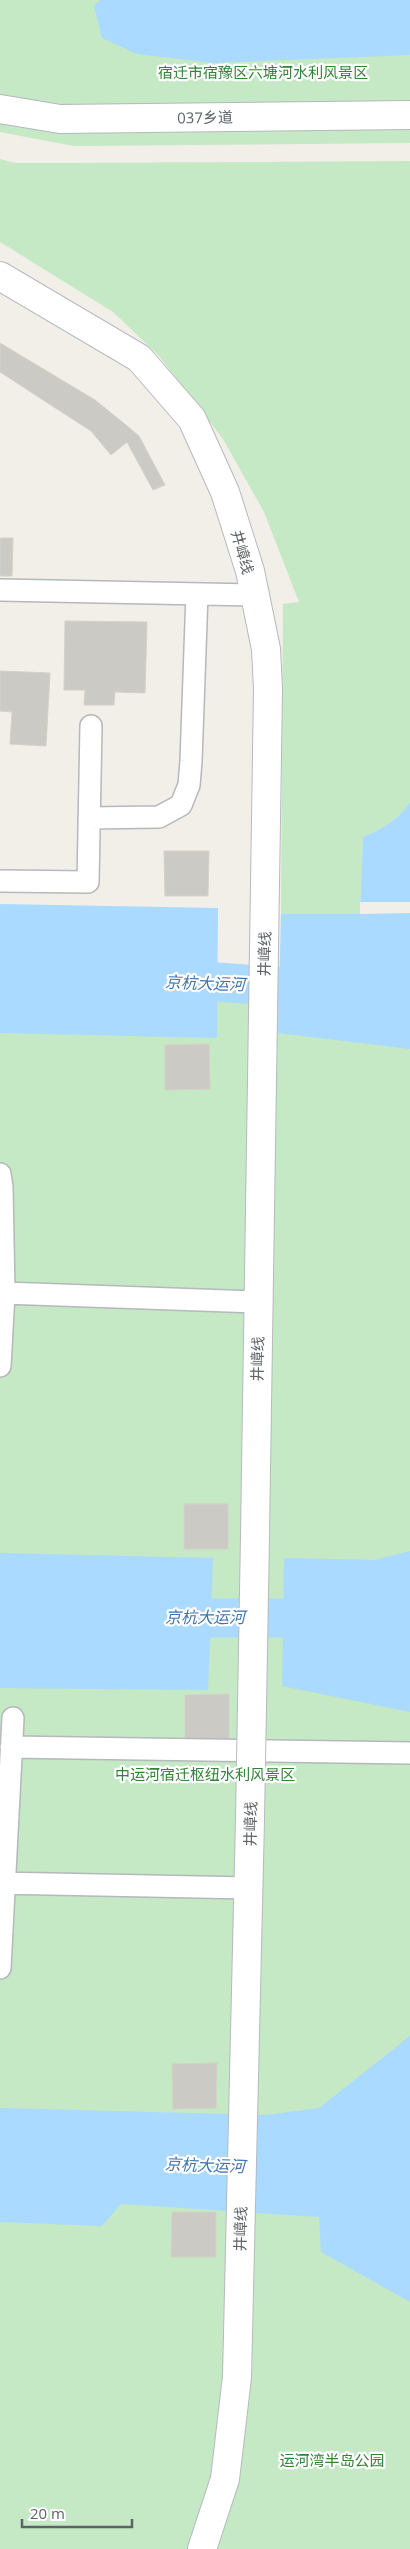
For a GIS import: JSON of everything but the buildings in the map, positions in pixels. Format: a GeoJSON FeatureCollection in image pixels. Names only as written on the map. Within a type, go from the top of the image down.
{"type":"FeatureCollection","features":[{"type":"Feature","properties":{"kind":"main road","name":"037乡道"},"geometry":{"type":"LineString","coordinates":[[0,109],[60,118],[410,115]]}},
{"type":"Feature","properties":{"kind":"main road","name":"井嶂线"},"geometry":{"type":"LineString","coordinates":[[0,276],[139,358],[192,418],[225,492],[250,571],[266,649],[268,689],[260,1252],[250,1819],[237,2377],[226,2479],[202,2549]]}},
{"type":"Feature","properties":{"kind":"lane"},"geometry":{"type":"LineString","coordinates":[[0,590],[254,595]]}},
{"type":"Feature","properties":{"kind":"lane"},"geometry":{"type":"LineString","coordinates":[[89,818],[159,817],[181,805],[189,785],[191,761],[197,594]]}},
{"type":"Feature","properties":{"kind":"lane"},"geometry":{"type":"LineString","coordinates":[[0,881],[88,882],[91,726]]}},
{"type":"Feature","properties":{"kind":"lane"},"geometry":{"type":"LineString","coordinates":[[0,1174],[2,1187],[4,1293],[0,1366]]}},
{"type":"Feature","properties":{"kind":"lane"},"geometry":{"type":"LineString","coordinates":[[4,1293],[258,1302]]}},
{"type":"Feature","properties":{"kind":"lane"},"geometry":{"type":"LineString","coordinates":[[0,1968],[1,1883],[13,1718]]}},
{"type":"Feature","properties":{"kind":"lane"},"geometry":{"type":"LineString","coordinates":[[11,1747],[410,1753]]}},
{"type":"Feature","properties":{"kind":"lane"},"geometry":{"type":"LineString","coordinates":[[1,1883],[248,1888]]}},
{"type":"Feature","properties":{"kind":"green space","name":"宿迁市宿豫区六塘河水利风景区"},"geometry":{"type":"Polygon","coordinates":[[[0,0],[410,0],[410,143],[74,146],[0,132],[0,0]]]}},
{"type":"Feature","properties":{"kind":"green space"},"geometry":{"type":"Polygon","coordinates":[[[0,159],[15,163],[410,161],[410,802],[389,823],[363,837],[360,914],[281,914],[283,604],[299,602],[264,512],[223,439],[159,356],[113,312],[0,242],[0,159]]]}},
{"type":"Feature","properties":{"kind":"green space","name":"中运河宿迁枢纽水利风景区"},"geometry":{"type":"Polygon","coordinates":[[[0,989],[410,999],[410,2549],[0,2549],[0,989]]]}},
{"type":"Feature","properties":{"kind":"water"},"geometry":{"type":"Polygon","coordinates":[[[100,0],[410,0],[410,55],[214,63],[137,54],[102,38],[94,6],[100,0]]]}},
{"type":"Feature","properties":{"kind":"water"},"geometry":{"type":"Polygon","coordinates":[[[410,802],[410,1049],[278,1033],[281,914],[360,914],[363,837],[389,823],[410,802]]]}},
{"type":"Feature","properties":{"kind":"water"},"geometry":{"type":"Polygon","coordinates":[[[0,904],[218,908],[217,1038],[0,1033],[0,904]]]}},
{"type":"Feature","properties":{"kind":"water"},"geometry":{"type":"Polygon","coordinates":[[[410,1551],[410,1712],[282,1686],[284,1558],[374,1560],[410,1551]]]}},
{"type":"Feature","properties":{"kind":"water"},"geometry":{"type":"Polygon","coordinates":[[[0,1553],[213,1558],[208,1690],[0,1688],[0,1553]]]}},
{"type":"Feature","properties":{"kind":"water"},"geometry":{"type":"Polygon","coordinates":[[[410,2036],[410,2302],[321,2252],[319,2217],[121,2204],[102,2226],[0,2222],[0,2108],[266,2115],[319,2108],[410,2036]]]}},
{"type":"Feature","properties":{"kind":"pier"},"geometry":{"type":"Polygon","coordinates":[[[360,902],[410,902],[410,913],[360,914],[360,902]]]}},
{"type":"Feature","properties":{"kind":"waterway","name":"京杭大运河"},"geometry":{"type":"LineString","coordinates":[[163,981],[217,982],[410,996]]}},
{"type":"Feature","properties":{"kind":"waterway","name":"京杭大运河"},"geometry":{"type":"LineString","coordinates":[[158,1618],[410,1618]]}},
{"type":"Feature","properties":{"kind":"park label","name":"运河湾半岛公园"},"geometry":{"type":"Point","coordinates":[332,2460]}}]}
